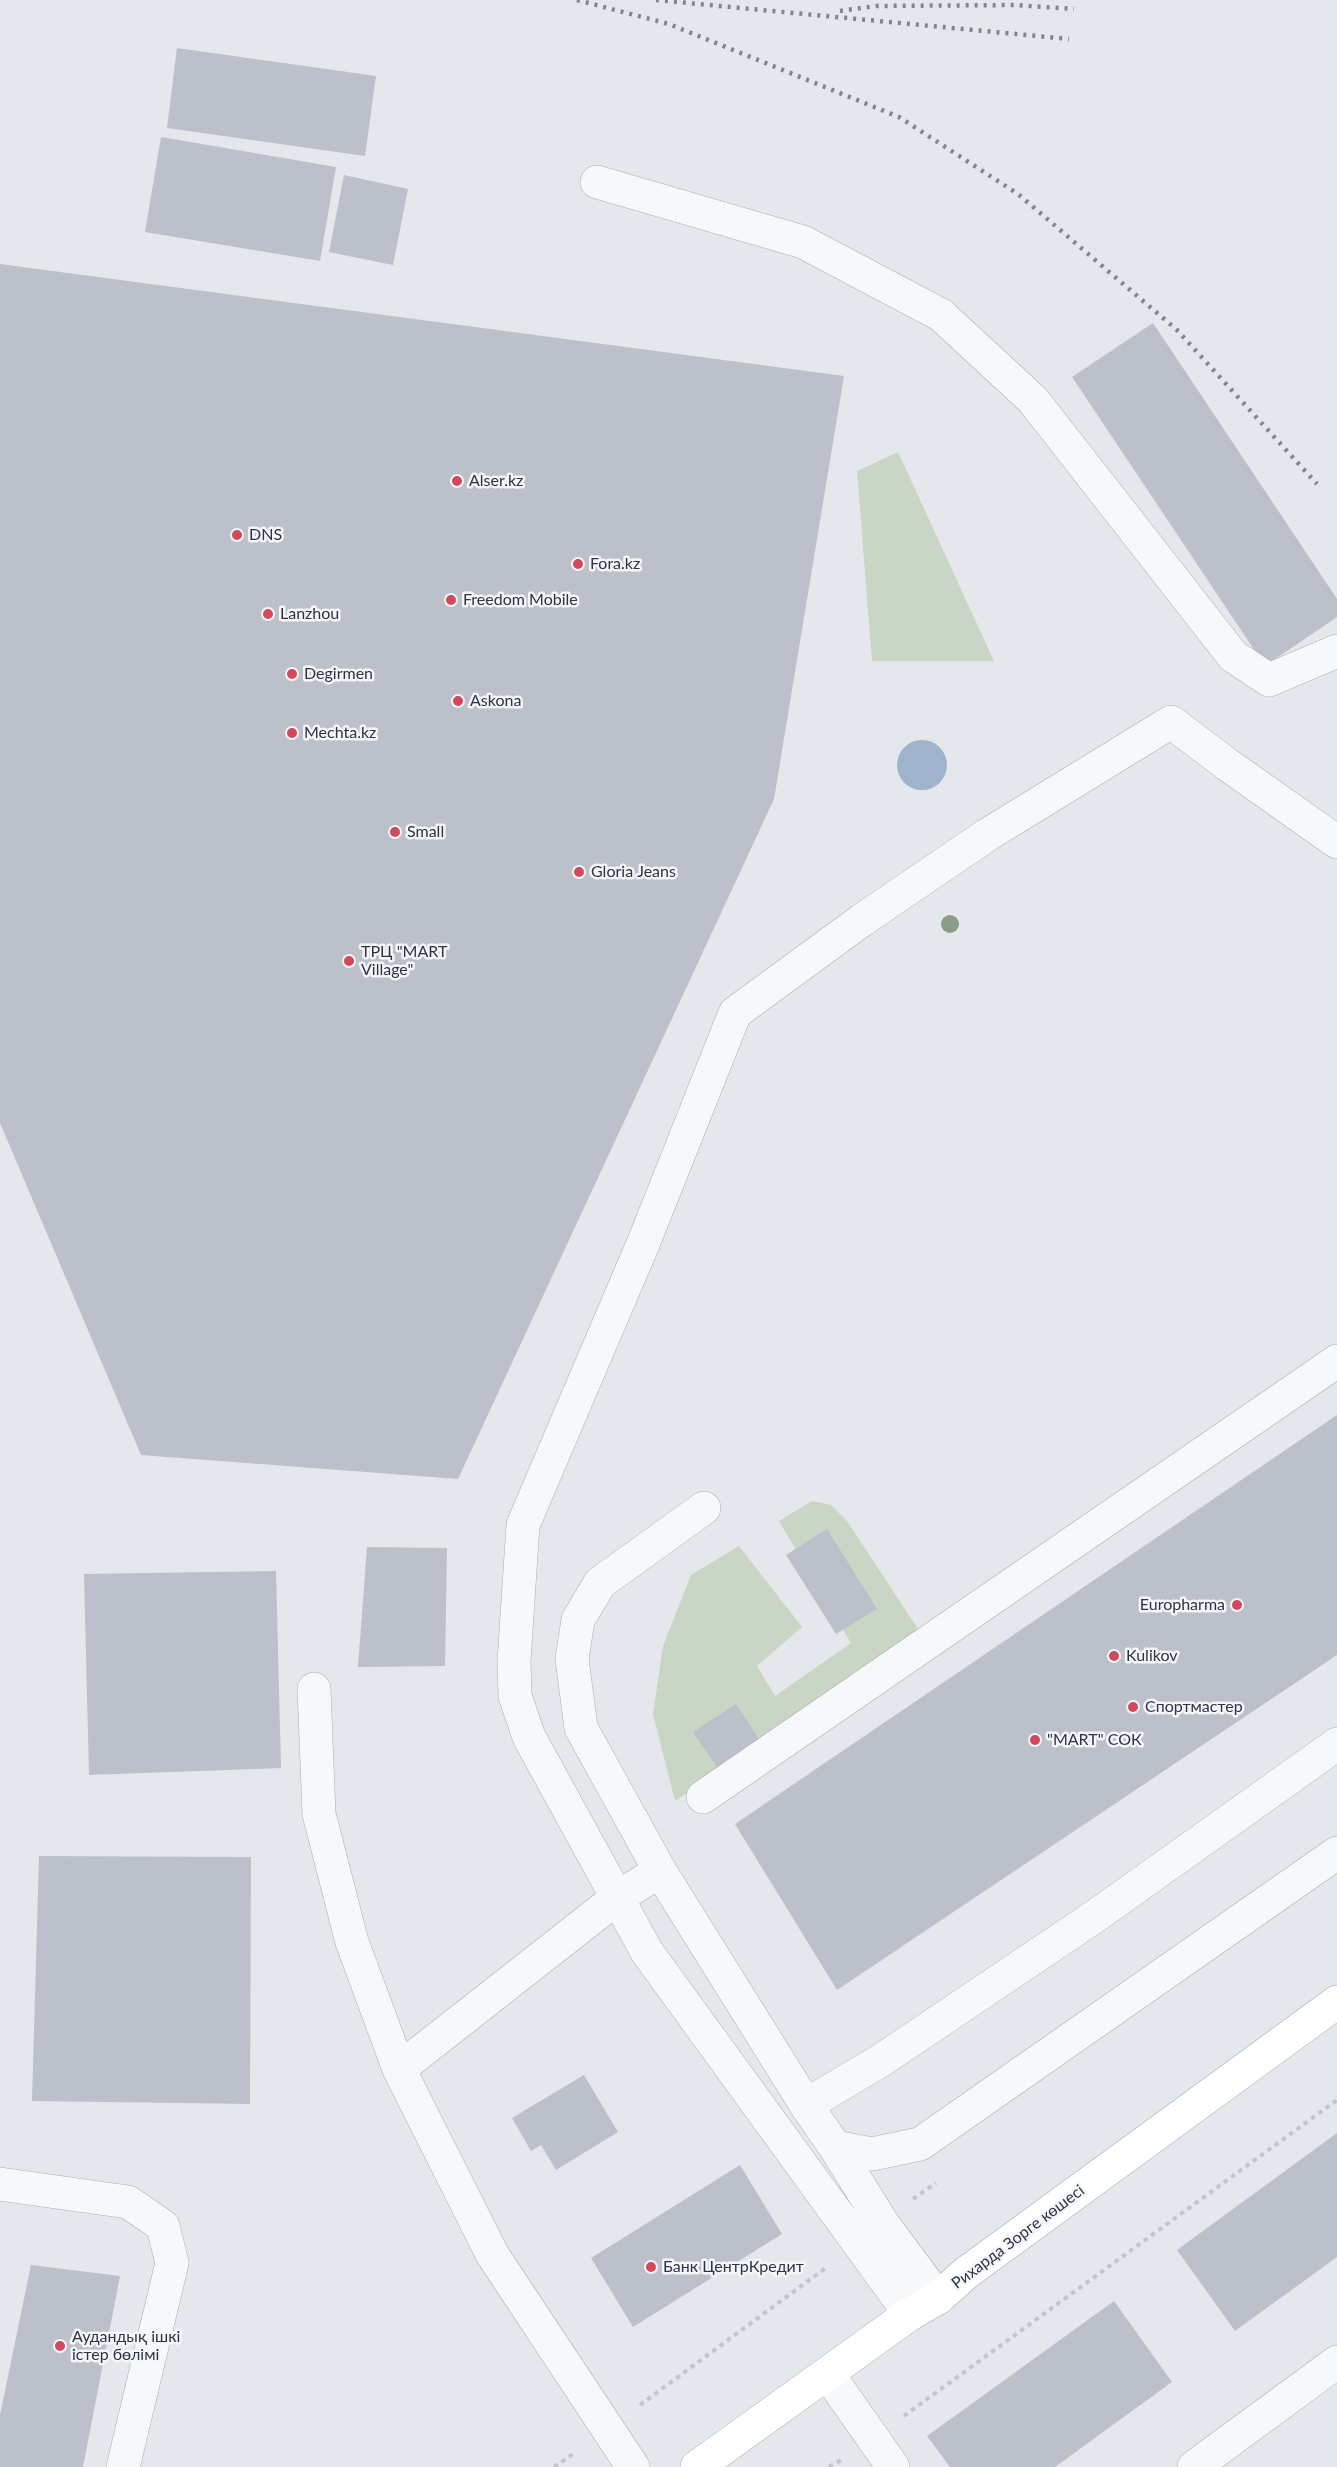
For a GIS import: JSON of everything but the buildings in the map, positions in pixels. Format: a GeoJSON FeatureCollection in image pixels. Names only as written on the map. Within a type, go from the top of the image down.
{"type":"FeatureCollection","features":[{"type":"Feature","properties":{"kind":"main road","name":"Рихарда Зорге көшесі"},"geometry":{"type":"LineString","coordinates":[[697,2467],[910,2314],[938,2298],[966,2273],[1337,2002]]}},
{"type":"Feature","properties":{"kind":"lane"},"geometry":{"type":"LineString","coordinates":[[597,182],[803,242],[941,315],[1033,400],[1233,656],[1269,680],[1337,651]]}},
{"type":"Feature","properties":{"kind":"lane"},"geometry":{"type":"LineString","coordinates":[[910,2314],[647,1952],[529,1737],[515,1696],[514,1661],[523,1525],[643,1244],[735,1013],[862,920],[987,835],[1171,722],[1337,842]]}},
{"type":"Feature","properties":{"kind":"lane"},"geometry":{"type":"LineString","coordinates":[[703,1797],[1337,1361]]}},
{"type":"Feature","properties":{"kind":"lane"},"geometry":{"type":"LineString","coordinates":[[704,1508],[600,1583],[578,1620],[572,1659],[581,1728],[660,1870],[806,2105],[883,2224],[938,2298]]}},
{"type":"Feature","properties":{"kind":"lane"},"geometry":{"type":"LineString","coordinates":[[314,1689],[319,1814],[352,1942],[399,2069],[492,2254],[633,2467]]}},
{"type":"Feature","properties":{"kind":"lane"},"geometry":{"type":"LineString","coordinates":[[806,2105],[880,2061],[1094,1917],[1337,1744]]}},
{"type":"Feature","properties":{"kind":"lane"},"geometry":{"type":"LineString","coordinates":[[835,2147],[872,2154],[920,2144],[1337,1853]]}},
{"type":"Feature","properties":{"kind":"lane"},"geometry":{"type":"LineString","coordinates":[[399,2069],[617,1898],[660,1870]]}},
{"type":"Feature","properties":{"kind":"lane"},"geometry":{"type":"LineString","coordinates":[[0,2184],[128,2202],[164,2226],[172,2263],[123,2467]]}},
{"type":"Feature","properties":{"kind":"lane"},"geometry":{"type":"LineString","coordinates":[[1194,2467],[1337,2362]]}},
{"type":"Feature","properties":{"kind":"lane"},"geometry":{"type":"LineString","coordinates":[[828,2374],[893,2467]]}},
{"type":"Feature","properties":{"kind":"path"},"geometry":{"type":"LineString","coordinates":[[829,2467],[873,2438],[1337,2100]]}},
{"type":"Feature","properties":{"kind":"path"},"geometry":{"type":"LineString","coordinates":[[883,2224],[940,2180]]}},
{"type":"Feature","properties":{"kind":"path"},"geometry":{"type":"LineString","coordinates":[[555,2467],[858,2244]]}},
{"type":"Feature","properties":{"kind":"green space"},"geometry":{"type":"Polygon","coordinates":[[[898,452],[994,661],[872,661],[857,471],[898,452]]]}},
{"type":"Feature","properties":{"kind":"green space"},"geometry":{"type":"Polygon","coordinates":[[[812,1501],[831,1505],[847,1521],[922,1635],[675,1801],[653,1714],[663,1646],[691,1575],[739,1546],[802,1627],[757,1666],[775,1696],[851,1643],[779,1521],[812,1501]]]}},
{"type":"Feature","properties":{"kind":"water"},"geometry":{"type":"Polygon","coordinates":[[[922,740],[931,742],[942,751],[947,765],[945,774],[936,785],[922,790],[913,788],[902,779],[897,765],[899,756],[908,745],[922,740]]]}},
{"type":"Feature","properties":{"kind":"railway"},"geometry":{"type":"LineString","coordinates":[[577,0],[669,24],[899,117],[1018,194],[1177,330],[1317,484]]}},
{"type":"Feature","properties":{"kind":"railway"},"geometry":{"type":"LineString","coordinates":[[656,0],[1069,39]]}},
{"type":"Feature","properties":{"kind":"railway"},"geometry":{"type":"LineString","coordinates":[[840,11],[876,6],[1015,5],[1074,9]]}},
{"type":"Feature","properties":{"kind":"place","name":"Alser.kz"},"geometry":{"type":"Point","coordinates":[457,481]}},
{"type":"Feature","properties":{"kind":"place","name":"DNS"},"geometry":{"type":"Point","coordinates":[237,535]}},
{"type":"Feature","properties":{"kind":"place","name":"Fora.kz"},"geometry":{"type":"Point","coordinates":[578,564]}},
{"type":"Feature","properties":{"kind":"place","name":"Freedom Mobile"},"geometry":{"type":"Point","coordinates":[451,600]}},
{"type":"Feature","properties":{"kind":"place","name":"Lanzhou"},"geometry":{"type":"Point","coordinates":[268,614]}},
{"type":"Feature","properties":{"kind":"place","name":"Degirmen"},"geometry":{"type":"Point","coordinates":[292,674]}},
{"type":"Feature","properties":{"kind":"place","name":"Askona"},"geometry":{"type":"Point","coordinates":[458,701]}},
{"type":"Feature","properties":{"kind":"place","name":"Mechta.kz"},"geometry":{"type":"Point","coordinates":[292,733]}},
{"type":"Feature","properties":{"kind":"place","name":"Small"},"geometry":{"type":"Point","coordinates":[395,832]}},
{"type":"Feature","properties":{"kind":"place","name":"Gloria Jeans"},"geometry":{"type":"Point","coordinates":[579,872]}},
{"type":"Feature","properties":{"kind":"place","name":"ТРЦ \"MART Village\""},"geometry":{"type":"Point","coordinates":[349,961]}},
{"type":"Feature","properties":{"kind":"place","name":"Europharma"},"geometry":{"type":"Point","coordinates":[1237,1605]}},
{"type":"Feature","properties":{"kind":"place","name":"Kulikov"},"geometry":{"type":"Point","coordinates":[1114,1656]}},
{"type":"Feature","properties":{"kind":"place","name":"Спортмастер"},"geometry":{"type":"Point","coordinates":[1133,1707]}},
{"type":"Feature","properties":{"kind":"place","name":"\"MART\" СОК"},"geometry":{"type":"Point","coordinates":[1035,1740]}},
{"type":"Feature","properties":{"kind":"place","name":"Банк ЦентрКредит"},"geometry":{"type":"Point","coordinates":[651,2267]}},
{"type":"Feature","properties":{"kind":"place","name":"Аудандық ішкі істер бөлімі"},"geometry":{"type":"Point","coordinates":[60,2346]}}]}
